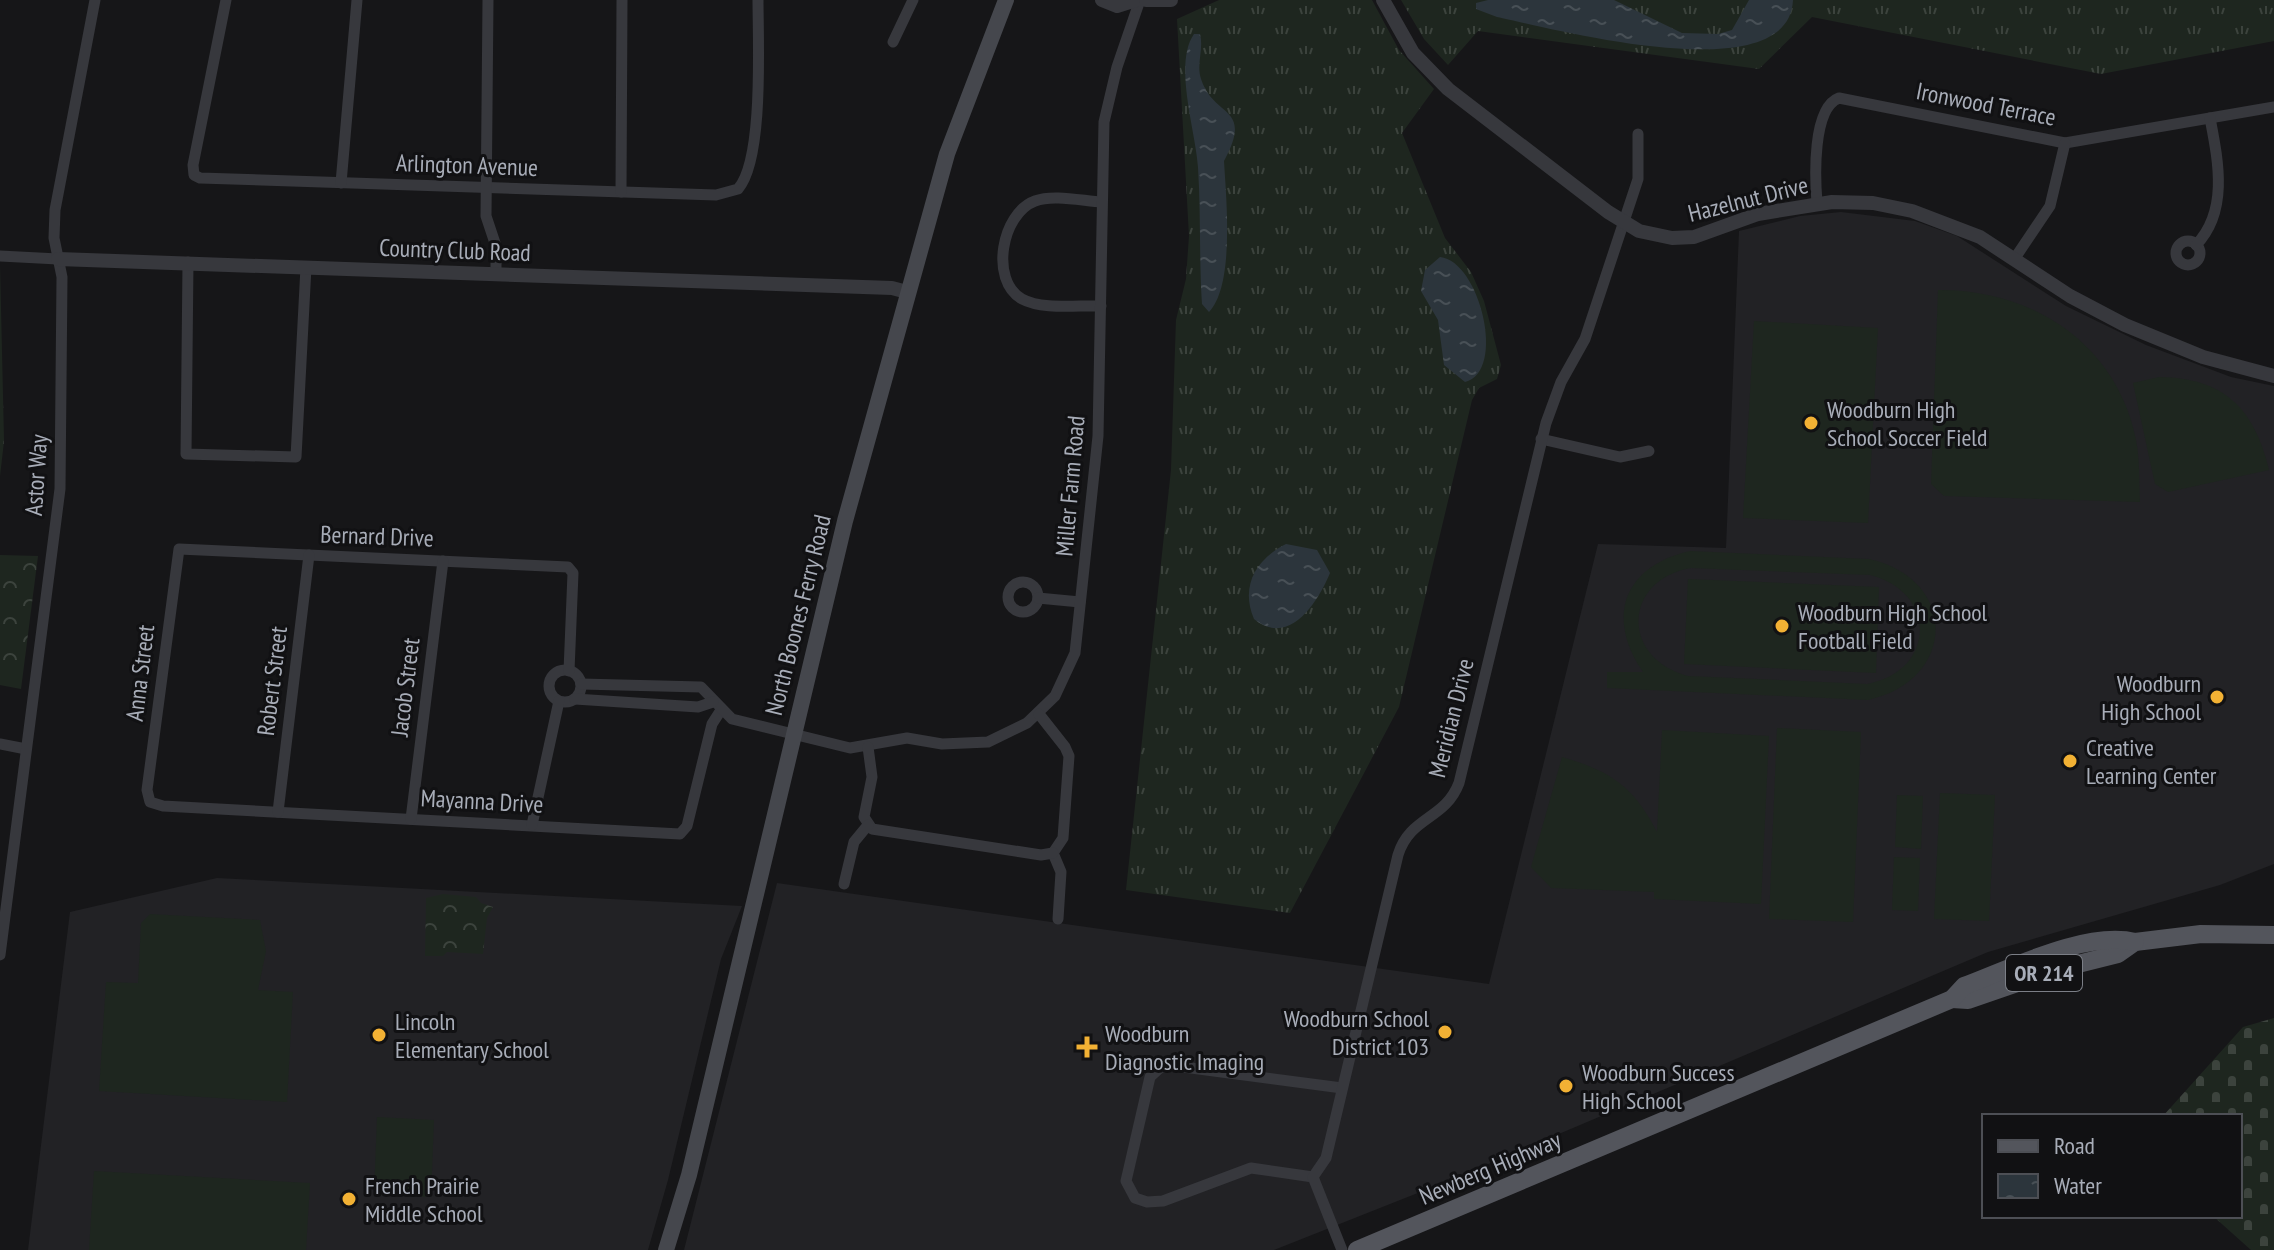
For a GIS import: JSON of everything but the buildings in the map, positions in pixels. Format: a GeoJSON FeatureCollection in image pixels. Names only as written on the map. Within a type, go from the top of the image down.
{"type":"FeatureCollection","features":[{"type":"Feature","properties":{"kind":"main road","name":"North Boones Ferry Road"},"geometry":{"type":"LineString","coordinates":[[666,1250],[689,1175],[845,521],[907,292],[947,154],[1006,0]]}},
{"type":"Feature","properties":{"kind":"main road","name":"Newberg Highway"},"geometry":{"type":"LineString","coordinates":[[1357,1250],[1952,999],[1968,1000],[2058,969],[2118,954],[2135,942],[2189,935],[2274,935]]}},
{"type":"Feature","properties":{"kind":"street","name":"Astor Way"},"geometry":{"type":"LineString","coordinates":[[0,955],[6,865],[26,749],[62,464],[62,277],[54,238],[57,195],[95,0]]}},
{"type":"Feature","properties":{"kind":"street","name":"Arlington Avenue"},"geometry":{"type":"LineString","coordinates":[[226,0],[193,165],[194,175],[204,178],[716,195],[738,189],[748,166],[755,120],[758,0]]}},
{"type":"Feature","properties":{"kind":"street"},"geometry":{"type":"LineString","coordinates":[[341,183],[357,0]]}},
{"type":"Feature","properties":{"kind":"street"},"geometry":{"type":"LineString","coordinates":[[488,0],[486,216],[496,246],[496,274]]}},
{"type":"Feature","properties":{"kind":"street"},"geometry":{"type":"LineString","coordinates":[[621,192],[622,0]]}},
{"type":"Feature","properties":{"kind":"street"},"geometry":{"type":"LineString","coordinates":[[893,42],[913,0]]}},
{"type":"Feature","properties":{"kind":"street"},"geometry":{"type":"LineString","coordinates":[[1102,0],[1117,6],[1138,0]]}},
{"type":"Feature","properties":{"kind":"street","name":"Miller Farm Road"},"geometry":{"type":"LineString","coordinates":[[581,684],[701,687],[717,706],[737,721],[842,747],[868,747],[907,738],[942,744],[978,744],[1018,729],[1039,714],[1065,679],[1075,653],[1098,436],[1104,122],[1138,0]]}},
{"type":"Feature","properties":{"kind":"street"},"geometry":{"type":"LineString","coordinates":[[1146,0],[1171,0]]}},
{"type":"Feature","properties":{"kind":"street","name":"Hazelnut Drive"},"geometry":{"type":"LineString","coordinates":[[1383,0],[1413,53],[1448,89],[1623,222],[1650,235],[1681,238],[1706,234],[1758,214],[1817,203],[1873,203],[1912,211],[1960,227],[2015,258],[2070,296],[2125,325],[2203,357],[2274,376]]}},
{"type":"Feature","properties":{"kind":"street","name":"Ironwood Terrace"},"geometry":{"type":"LineString","coordinates":[[1817,203],[1816,159],[1824,111],[1832,101],[1847,99],[2065,143],[2274,107]]}},
{"type":"Feature","properties":{"kind":"street"},"geometry":{"type":"LineString","coordinates":[[2196,245],[2207,234],[2219,190],[2210,118]]}},
{"type":"Feature","properties":{"kind":"street","name":"Meridian Drive"},"geometry":{"type":"LineString","coordinates":[[1313,1177],[1326,1158],[1398,855],[1406,835],[1421,821],[1445,807],[1459,783],[1541,439],[1555,396],[1585,339],[1623,222],[1639,171],[1638,134]]}},
{"type":"Feature","properties":{"kind":"street"},"geometry":{"type":"LineString","coordinates":[[2015,258],[2050,206],[2065,143]]}},
{"type":"Feature","properties":{"kind":"street"},"geometry":{"type":"LineString","coordinates":[[1101,306],[1025,300],[1006,283],[1002,269],[1013,220],[1023,208],[1042,200],[1102,202]]}},
{"type":"Feature","properties":{"kind":"street","name":"Country Club Road"},"geometry":{"type":"LineString","coordinates":[[0,256],[892,288],[907,292]]}},
{"type":"Feature","properties":{"kind":"street"},"geometry":{"type":"LineString","coordinates":[[188,262],[186,454],[296,457],[306,267]]}},
{"type":"Feature","properties":{"kind":"street"},"geometry":{"type":"LineString","coordinates":[[1541,439],[1620,457],[1649,451]]}},
{"type":"Feature","properties":{"kind":"street","name":"Bernard Drive"},"geometry":{"type":"LineString","coordinates":[[179,549],[572,568],[569,671]]}},
{"type":"Feature","properties":{"kind":"street","name":"Anna Street"},"geometry":{"type":"LineString","coordinates":[[150,802],[147,790],[179,549]]}},
{"type":"Feature","properties":{"kind":"street","name":"Robert Street"},"geometry":{"type":"LineString","coordinates":[[278,812],[309,555]]}},
{"type":"Feature","properties":{"kind":"street","name":"Jacob Street"},"geometry":{"type":"LineString","coordinates":[[411,819],[443,561]]}},
{"type":"Feature","properties":{"kind":"street"},"geometry":{"type":"LineString","coordinates":[[1038,598],[1080,602]]}},
{"type":"Feature","properties":{"kind":"street"},"geometry":{"type":"LineString","coordinates":[[575,699],[581,684],[569,671],[561,671],[551,679],[551,694],[559,701],[575,699],[717,706]]}},
{"type":"Feature","properties":{"kind":"street"},"geometry":{"type":"LineString","coordinates":[[532,825],[559,701]]}},
{"type":"Feature","properties":{"kind":"street","name":"Mayanna Drive"},"geometry":{"type":"LineString","coordinates":[[150,802],[163,806],[683,833],[717,706]]}},
{"type":"Feature","properties":{"kind":"street"},"geometry":{"type":"LineString","coordinates":[[868,825],[887,832],[1041,855],[1053,853],[1063,838],[1069,756],[1039,714]]}},
{"type":"Feature","properties":{"kind":"street"},"geometry":{"type":"LineString","coordinates":[[0,744],[26,749]]}},
{"type":"Feature","properties":{"kind":"street"},"geometry":{"type":"LineString","coordinates":[[868,747],[872,777],[864,812],[868,825]]}},
{"type":"Feature","properties":{"kind":"street"},"geometry":{"type":"LineString","coordinates":[[844,884],[854,842],[868,825]]}},
{"type":"Feature","properties":{"kind":"street"},"geometry":{"type":"LineString","coordinates":[[1053,853],[1061,872],[1058,919]]}},
{"type":"Feature","properties":{"kind":"street"},"geometry":{"type":"LineString","coordinates":[[1342,1088],[1176,1066],[1161,1067],[1150,1077],[1126,1181],[1135,1198],[1155,1202],[1251,1168],[1313,1177],[1342,1250]]}},
{"type":"Feature","properties":{"kind":"shaded area"},"geometry":{"type":"Polygon","coordinates":[[[1841,212],[1915,221],[1957,236],[2066,306],[2146,345],[2231,377],[2274,386],[2274,864],[2220,885],[1988,952],[1448,1181],[1274,1250],[684,1250],[777,883],[1489,984],[1598,544],[1726,548],[1739,231],[1800,216],[1841,212]]]}},
{"type":"Feature","properties":{"kind":"shaded area","name":"Lincoln Elementary School"},"geometry":{"type":"Polygon","coordinates":[[[217,878],[742,906],[721,959],[648,1250],[28,1250],[70,912],[217,878]]]}},
{"type":"Feature","properties":{"kind":"green space"},"geometry":{"type":"Polygon","coordinates":[[[1219,0],[1372,0],[1399,50],[1434,89],[1402,133],[1445,238],[1471,272],[1484,301],[1501,365],[1497,379],[1479,388],[1472,400],[1399,707],[1290,913],[1126,890],[1171,470],[1176,320],[1186,279],[1189,236],[1177,19],[1219,0]]]}},
{"type":"Feature","properties":{"kind":"green space"},"geometry":{"type":"Polygon","coordinates":[[[1401,0],[2274,0],[2274,41],[2101,74],[1812,17],[1759,69],[1478,31],[1448,65],[1424,39],[1401,0]]]}},
{"type":"Feature","properties":{"kind":"green space"},"geometry":{"type":"Polygon","coordinates":[[[0,266],[4,441],[0,476],[0,266]]]}},
{"type":"Feature","properties":{"kind":"green space"},"geometry":{"type":"Polygon","coordinates":[[[1938,290],[1973,292],[2037,312],[2065,329],[2090,350],[2110,376],[2126,406],[2136,440],[2140,502],[1944,496],[1931,484],[1938,290]]]}},
{"type":"Feature","properties":{"kind":"green space","name":"Woodburn High School Soccer Field"},"geometry":{"type":"Polygon","coordinates":[[[1754,321],[1878,328],[1868,523],[1743,518],[1754,321]]]}},
{"type":"Feature","properties":{"kind":"green space"},"geometry":{"type":"Polygon","coordinates":[[[2159,377],[2202,383],[2233,401],[2255,429],[2269,470],[2168,492],[2155,484],[2133,383],[2159,377]]]}},
{"type":"Feature","properties":{"kind":"green space"},"geometry":{"type":"Polygon","coordinates":[[[1690,551],[1869,559],[1898,570],[1919,587],[1932,607],[1936,630],[1931,652],[1918,673],[1897,689],[1868,700],[1607,688],[1607,672],[1643,672],[1631,652],[1624,614],[1636,581],[1649,568],[1690,551]],[[1691,568],[1669,575],[1652,587],[1642,603],[1638,620],[1641,637],[1650,653],[1666,667],[1688,676],[1867,684],[1890,676],[1906,664],[1916,648],[1920,631],[1917,614],[1908,597],[1892,584],[1870,575],[1691,568]]]}},
{"type":"Feature","properties":{"kind":"green space"},"geometry":{"type":"Polygon","coordinates":[[[0,555],[38,556],[21,689],[0,685],[0,555]]]}},
{"type":"Feature","properties":{"kind":"green space","name":"Woodburn High School Football Field"},"geometry":{"type":"Polygon","coordinates":[[[1688,579],[1879,587],[1876,673],[1684,664],[1688,579]]]}},
{"type":"Feature","properties":{"kind":"green space"},"geometry":{"type":"Polygon","coordinates":[[[1777,728],[1861,732],[1853,922],[1769,919],[1777,728]]]}},
{"type":"Feature","properties":{"kind":"green space"},"geometry":{"type":"Polygon","coordinates":[[[1662,730],[1769,736],[1761,904],[1654,899],[1654,892],[1551,888],[1531,867],[1562,757],[1594,768],[1619,783],[1639,803],[1657,832],[1662,730]]]}},
{"type":"Feature","properties":{"kind":"green space"},"geometry":{"type":"Polygon","coordinates":[[[1940,793],[1995,795],[1989,921],[1934,919],[1940,793]]]}},
{"type":"Feature","properties":{"kind":"green space"},"geometry":{"type":"Polygon","coordinates":[[[1897,795],[1923,796],[1921,849],[1895,847],[1897,795]]]}},
{"type":"Feature","properties":{"kind":"green space"},"geometry":{"type":"Polygon","coordinates":[[[1894,857],[1920,858],[1918,911],[1892,910],[1894,857]]]}},
{"type":"Feature","properties":{"kind":"green space"},"geometry":{"type":"Polygon","coordinates":[[[443,894],[476,897],[481,903],[493,907],[487,918],[483,954],[447,952],[443,956],[425,956],[426,898],[443,894]]]}},
{"type":"Feature","properties":{"kind":"green space"},"geometry":{"type":"Polygon","coordinates":[[[150,914],[260,920],[266,951],[258,990],[293,992],[287,1102],[99,1091],[106,982],[138,983],[141,923],[150,914]]]}},
{"type":"Feature","properties":{"kind":"green space"},"geometry":{"type":"Polygon","coordinates":[[[2274,1018],[2274,1250],[2251,1250],[2215,1218],[2242,1218],[2242,1114],[2165,1114],[2243,1027],[2274,1018]]]}},
{"type":"Feature","properties":{"kind":"green space"},"geometry":{"type":"Polygon","coordinates":[[[377,1117],[434,1120],[431,1197],[374,1195],[377,1117]]]}},
{"type":"Feature","properties":{"kind":"green space"},"geometry":{"type":"Polygon","coordinates":[[[94,1171],[310,1183],[306,1250],[89,1250],[94,1171]]]}},
{"type":"Feature","properties":{"kind":"water"},"geometry":{"type":"Polygon","coordinates":[[[1488,0],[1614,0],[1682,33],[1718,34],[1732,30],[1749,0],[1793,0],[1781,28],[1753,43],[1712,49],[1664,48],[1613,41],[1497,17],[1476,9],[1476,3],[1488,0]]]}},
{"type":"Feature","properties":{"kind":"water"},"geometry":{"type":"Polygon","coordinates":[[[1194,34],[1200,34],[1201,40],[1201,79],[1214,101],[1229,114],[1235,130],[1224,161],[1226,262],[1223,282],[1209,312],[1202,304],[1198,167],[1187,99],[1185,63],[1194,34]]]}},
{"type":"Feature","properties":{"kind":"water"},"geometry":{"type":"Polygon","coordinates":[[[1440,257],[1454,263],[1467,277],[1483,317],[1486,339],[1484,359],[1478,374],[1465,382],[1444,365],[1438,320],[1421,291],[1425,270],[1440,257]]]}},
{"type":"Feature","properties":{"kind":"water"},"geometry":{"type":"Polygon","coordinates":[[[1286,544],[1317,550],[1330,573],[1301,618],[1279,628],[1267,627],[1254,619],[1250,607],[1250,585],[1266,557],[1286,544]]]}},
{"type":"Feature","properties":{"kind":"place","name":"Woodburn High School Soccer Field"},"geometry":{"type":"Point","coordinates":[1811,423]}},
{"type":"Feature","properties":{"kind":"place","name":"Woodburn High School Football Field"},"geometry":{"type":"Point","coordinates":[1782,626]}},
{"type":"Feature","properties":{"kind":"place","name":"Woodburn High School"},"geometry":{"type":"Point","coordinates":[2217,697]}},
{"type":"Feature","properties":{"kind":"place","name":"Creative Learning Center"},"geometry":{"type":"Point","coordinates":[2070,761]}},
{"type":"Feature","properties":{"kind":"place","name":"Woodburn School District 103"},"geometry":{"type":"Point","coordinates":[1445,1032]}},
{"type":"Feature","properties":{"kind":"place","name":"Lincoln Elementary School"},"geometry":{"type":"Point","coordinates":[379,1035]}},
{"type":"Feature","properties":{"kind":"place","name":"Woodburn Diagnostic Imaging"},"geometry":{"type":"Point","coordinates":[1087,1047]}},
{"type":"Feature","properties":{"kind":"place","name":"Woodburn Success High School"},"geometry":{"type":"Point","coordinates":[1566,1086]}},
{"type":"Feature","properties":{"kind":"place","name":"French Prairie Middle School"},"geometry":{"type":"Point","coordinates":[349,1199]}}]}
